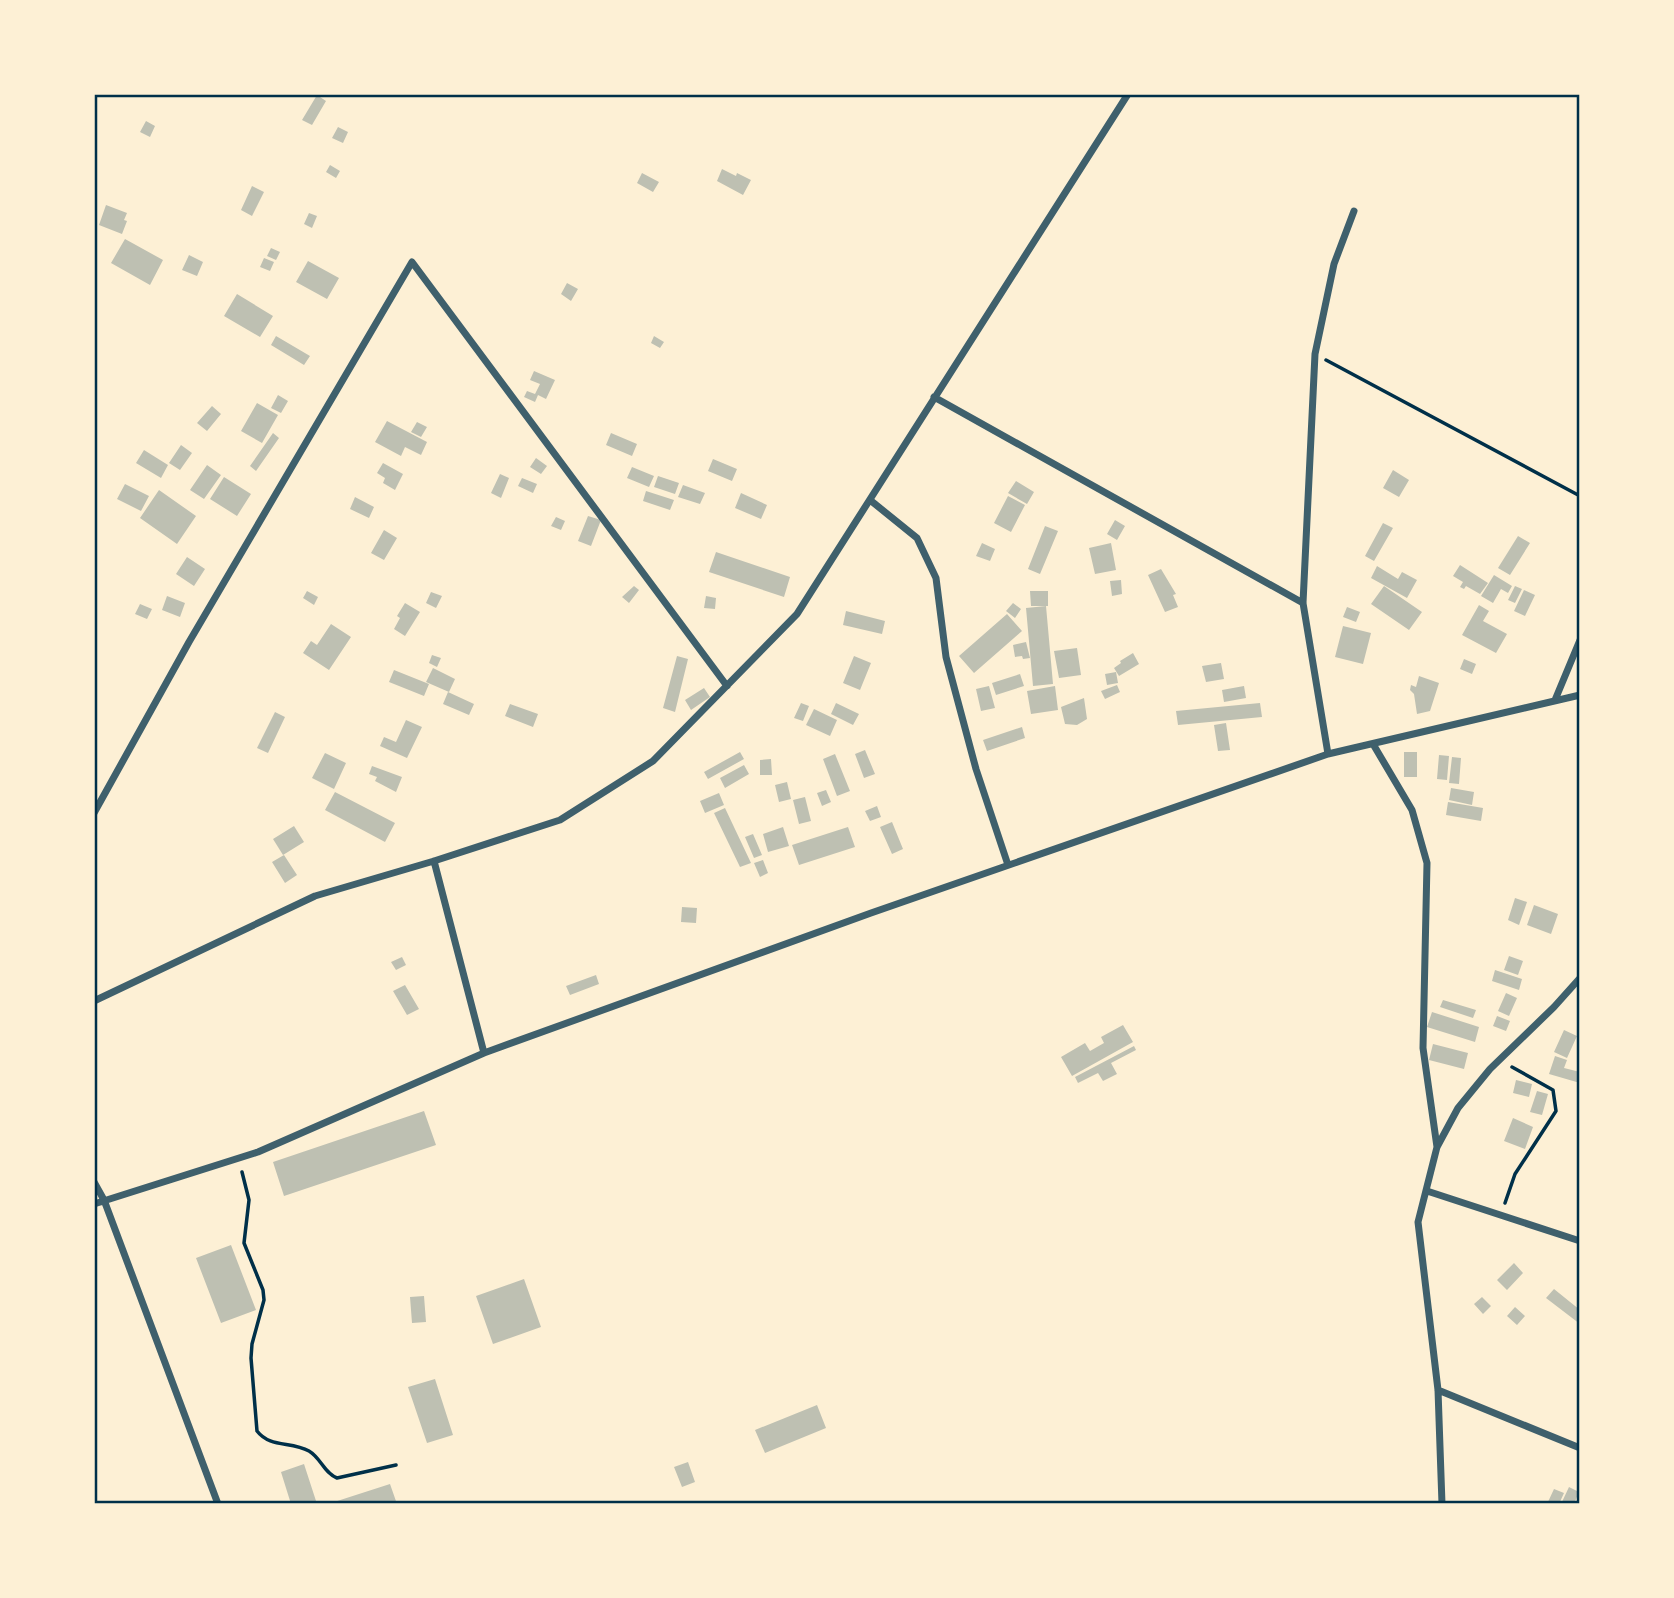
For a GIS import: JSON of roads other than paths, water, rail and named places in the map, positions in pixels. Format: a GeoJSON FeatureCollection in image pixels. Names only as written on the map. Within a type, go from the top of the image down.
{"type":"FeatureCollection","features":[{"type":"Feature","properties":{"kind":"street"},"geometry":{"type":"LineString","coordinates":[[94,1001],[315,896],[435,862],[560,820],[653,761],[797,614],[1128,94]]}},
{"type":"Feature","properties":{"kind":"street"},"geometry":{"type":"LineString","coordinates":[[1328,754],[1303,603],[1315,354],[1335,264],[1354,211]]}},
{"type":"Feature","properties":{"kind":"street"},"geometry":{"type":"LineString","coordinates":[[94,813],[189,642],[412,262],[727,686]]}},
{"type":"Feature","properties":{"kind":"street"},"geometry":{"type":"LineString","coordinates":[[934,397],[1303,603]]}},
{"type":"Feature","properties":{"kind":"street"},"geometry":{"type":"LineString","coordinates":[[870,500],[917,538],[936,578],[946,657],[976,769],[1008,865]]}},
{"type":"Feature","properties":{"kind":"street"},"geometry":{"type":"LineString","coordinates":[[1555,700],[1580,640]]}},
{"type":"Feature","properties":{"kind":"street"},"geometry":{"type":"LineString","coordinates":[[94,1204],[237,1160],[484,1053],[1008,865],[1328,754],[1580,695]]}},
{"type":"Feature","properties":{"kind":"street"},"geometry":{"type":"LineString","coordinates":[[1373,744],[1412,810],[1427,863],[1423,1048],[1437,1147]]}},
{"type":"Feature","properties":{"kind":"street"},"geometry":{"type":"LineString","coordinates":[[435,862],[484,1053]]}},
{"type":"Feature","properties":{"kind":"street"},"geometry":{"type":"LineString","coordinates":[[1442,1503],[1438,1390],[1418,1222],[1437,1147],[1458,1108],[1499,1060],[1580,978]]}},
{"type":"Feature","properties":{"kind":"street"},"geometry":{"type":"LineString","coordinates":[[94,1182],[104,1200],[218,1503]]}},
{"type":"Feature","properties":{"kind":"street"},"geometry":{"type":"LineString","coordinates":[[1427,1191],[1580,1241]]}},
{"type":"Feature","properties":{"kind":"street"},"geometry":{"type":"LineString","coordinates":[[1438,1390],[1580,1448]]}}]}
